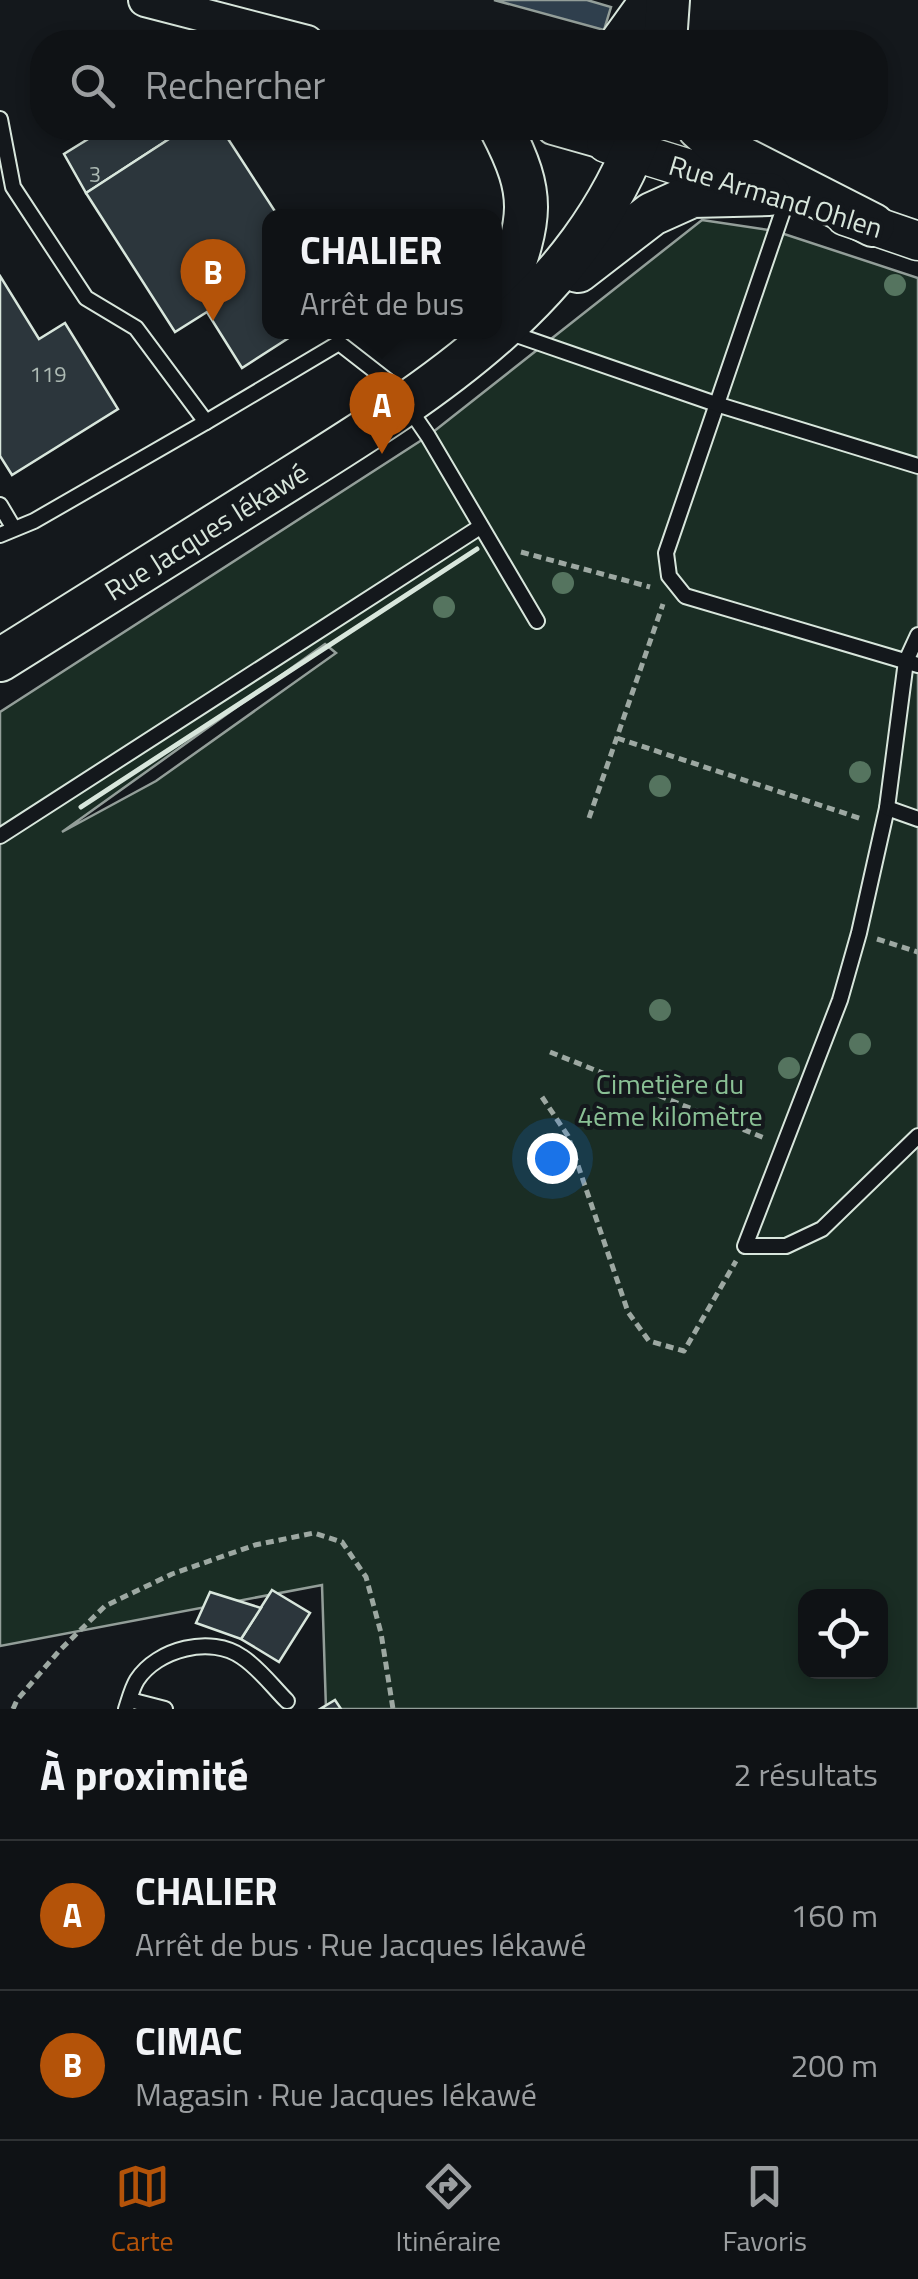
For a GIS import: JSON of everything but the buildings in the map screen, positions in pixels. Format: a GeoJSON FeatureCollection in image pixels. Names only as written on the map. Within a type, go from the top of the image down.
{"type":"FeatureCollection","features":[{"type":"Feature","properties":{"kind":"main road"},"geometry":{"type":"LineString","coordinates":[[634,30],[652,11]]}},
{"type":"Feature","properties":{"kind":"main road"},"geometry":{"type":"LineString","coordinates":[[502,287],[525,232],[528,201],[522,168],[507,140]]}},
{"type":"Feature","properties":{"kind":"main road","name":"Rue Jacques Iékawé"},"geometry":{"type":"LineString","coordinates":[[502,306],[565,264],[598,223],[622,140]]}},
{"type":"Feature","properties":{"kind":"main road","name":"Rue Armand Ohlen"},"geometry":{"type":"LineString","coordinates":[[631,140],[778,196],[918,241]]}},
{"type":"Feature","properties":{"kind":"main road"},"geometry":{"type":"LineString","coordinates":[[712,140],[873,225]]}},
{"type":"Feature","properties":{"kind":"main road"},"geometry":{"type":"LineString","coordinates":[[502,306],[652,214],[692,196],[778,196]]}},
{"type":"Feature","properties":{"kind":"main road","name":"Rue Jacques Iékawé"},"geometry":{"type":"LineString","coordinates":[[0,660],[400,396],[462,339]]}},
{"type":"Feature","properties":{"kind":"street"},"geometry":{"type":"LineString","coordinates":[[145,0],[261,30]]}},
{"type":"Feature","properties":{"kind":"lane"},"geometry":{"type":"LineString","coordinates":[[0,119],[14,186],[86,298],[136,328],[206,422]]}},
{"type":"Feature","properties":{"kind":"lane"},"geometry":{"type":"LineString","coordinates":[[778,196],[716,404],[666,553],[669,576],[685,596],[912,663]]}},
{"type":"Feature","properties":{"kind":"lane"},"geometry":{"type":"LineString","coordinates":[[502,317],[716,404],[918,466]]}},
{"type":"Feature","properties":{"kind":"lane"},"geometry":{"type":"LineString","coordinates":[[0,506],[7,531],[34,520],[339,342],[400,396],[428,436],[536,622]]}},
{"type":"Feature","properties":{"kind":"lane"},"geometry":{"type":"LineString","coordinates":[[0,836],[480,527]]}},
{"type":"Feature","properties":{"kind":"lane"},"geometry":{"type":"LineString","coordinates":[[918,635],[884,826],[860,933],[840,1000],[745,1246],[786,1246],[822,1229],[918,1136]]}},
{"type":"Feature","properties":{"kind":"lane"},"geometry":{"type":"LineString","coordinates":[[887,808],[918,819]]}},
{"type":"Feature","properties":{"kind":"lane"},"geometry":{"type":"LineString","coordinates":[[165,1709],[128,1704],[137,1680],[157,1658],[185,1648],[206,1646],[240,1655],[287,1702]]}},
{"type":"Feature","properties":{"kind":"path"},"geometry":{"type":"LineString","coordinates":[[489,544],[667,591],[588,818]]}},
{"type":"Feature","properties":{"kind":"path"},"geometry":{"type":"LineString","coordinates":[[617,738],[884,826]]}},
{"type":"Feature","properties":{"kind":"path"},"geometry":{"type":"LineString","coordinates":[[860,933],[918,952]]}},
{"type":"Feature","properties":{"kind":"path"},"geometry":{"type":"LineString","coordinates":[[550,1052],[784,1146]]}},
{"type":"Feature","properties":{"kind":"path"},"geometry":{"type":"LineString","coordinates":[[542,1097],[568,1136],[628,1312],[649,1341],[684,1352],[745,1246]]}},
{"type":"Feature","properties":{"kind":"path"},"geometry":{"type":"LineString","coordinates":[[13,1709],[59,1651],[105,1606],[172,1574],[256,1546],[314,1532],[342,1542],[366,1578],[381,1633],[393,1709]]}},
{"type":"Feature","properties":{"kind":"green space","name":"Cimetière du 4ème kilomètre"},"geometry":{"type":"Polygon","coordinates":[[[702,220],[775,231],[918,278],[918,1709],[326,1709],[322,1585],[0,1646],[0,712],[428,436],[702,220]],[[325,644],[62,832],[156,781],[336,653],[325,644]]]}},
{"type":"Feature","properties":{"kind":"water"},"geometry":{"type":"Polygon","coordinates":[[[494,0],[587,0],[611,7],[604,30],[494,0]]]}},
{"type":"Feature","properties":{"kind":"wall"},"geometry":{"type":"LineString","coordinates":[[81,807],[477,549]]}},
{"type":"Feature","properties":{"kind":"place","name":"CIMAC"},"geometry":{"type":"Point","coordinates":[213,321]}},
{"type":"Feature","properties":{"kind":"place","name":"CHALIER"},"geometry":{"type":"Point","coordinates":[382,454]}}]}
